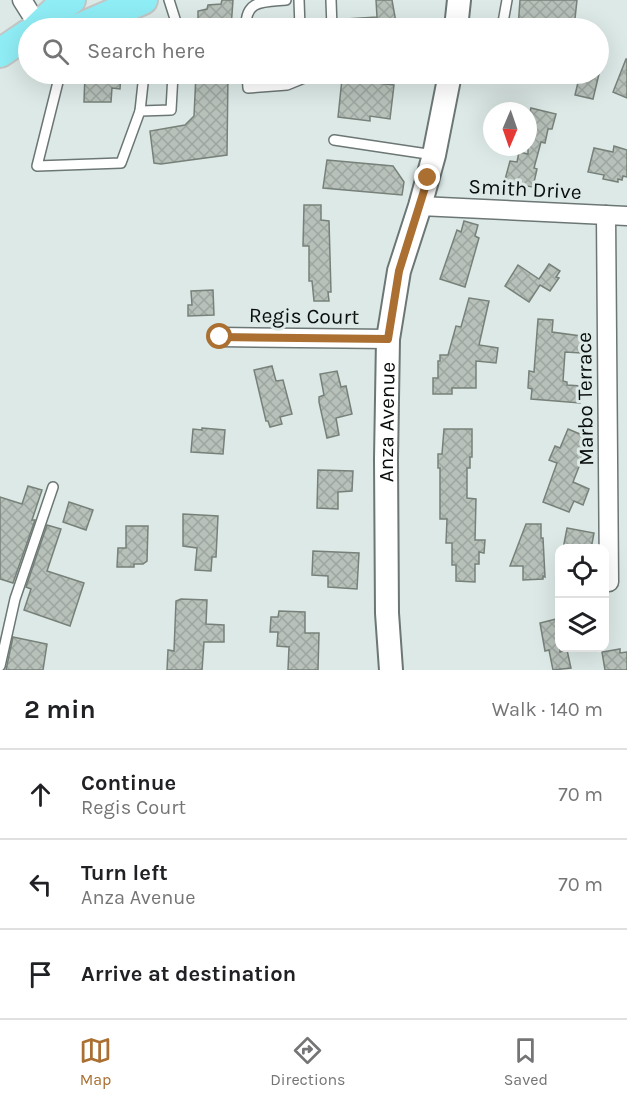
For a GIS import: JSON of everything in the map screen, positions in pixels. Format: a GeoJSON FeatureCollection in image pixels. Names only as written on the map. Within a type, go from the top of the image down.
{"type":"FeatureCollection","features":[{"type":"Feature","properties":{"kind":"main road"},"geometry":{"type":"LineString","coordinates":[[48,18],[61,5],[71,0]]}},
{"type":"Feature","properties":{"kind":"main road"},"geometry":{"type":"LineString","coordinates":[[102,18],[143,0]]}},
{"type":"Feature","properties":{"kind":"main road"},"geometry":{"type":"LineString","coordinates":[[0,53],[18,42]]}},
{"type":"Feature","properties":{"kind":"street"},"geometry":{"type":"LineString","coordinates":[[22,0],[30,18]]}},
{"type":"Feature","properties":{"kind":"street"},"geometry":{"type":"LineString","coordinates":[[457,18],[459,0]]}},
{"type":"Feature","properties":{"kind":"street","name":"Anza Avenue"},"geometry":{"type":"LineString","coordinates":[[391,670],[387,614],[388,339],[399,271],[434,155],[448,84]]}},
{"type":"Feature","properties":{"kind":"street","name":"Smith Drive"},"geometry":{"type":"LineString","coordinates":[[420,206],[627,216]]}},
{"type":"Feature","properties":{"kind":"street","name":"Marbo Terrace"},"geometry":{"type":"LineString","coordinates":[[606,215],[609,544]]}},
{"type":"Feature","properties":{"kind":"street","name":"Regis Court"},"geometry":{"type":"LineString","coordinates":[[220,337],[388,339]]}},
{"type":"Feature","properties":{"kind":"lane"},"geometry":{"type":"LineString","coordinates":[[169,0],[175,18]]}},
{"type":"Feature","properties":{"kind":"lane"},"geometry":{"type":"LineString","coordinates":[[246,18],[252,6],[262,2],[286,0]]}},
{"type":"Feature","properties":{"kind":"lane"},"geometry":{"type":"LineString","coordinates":[[299,0],[300,18]]}},
{"type":"Feature","properties":{"kind":"lane"},"geometry":{"type":"LineString","coordinates":[[331,0],[332,18]]}},
{"type":"Feature","properties":{"kind":"lane"},"geometry":{"type":"LineString","coordinates":[[504,18],[507,0]]}},
{"type":"Feature","properties":{"kind":"lane"},"geometry":{"type":"LineString","coordinates":[[58,84],[37,166],[121,163],[140,111],[143,84]]}},
{"type":"Feature","properties":{"kind":"lane"},"geometry":{"type":"LineString","coordinates":[[140,111],[171,110],[172,84]]}},
{"type":"Feature","properties":{"kind":"lane"},"geometry":{"type":"LineString","coordinates":[[248,84],[248,88],[288,84]]}},
{"type":"Feature","properties":{"kind":"lane"},"geometry":{"type":"LineString","coordinates":[[334,140],[434,155]]}},
{"type":"Feature","properties":{"kind":"lane"},"geometry":{"type":"LineString","coordinates":[[0,666],[15,599],[52,487]]}},
{"type":"Feature","properties":{"kind":"building"},"geometry":{"type":"Polygon","coordinates":[[[222,0],[233,0],[232,18],[198,18],[198,11],[207,9],[208,5],[221,4],[222,0]]]}},
{"type":"Feature","properties":{"kind":"building"},"geometry":{"type":"Polygon","coordinates":[[[376,0],[392,0],[395,18],[362,18],[377,17],[376,0]]]}},
{"type":"Feature","properties":{"kind":"building"},"geometry":{"type":"Polygon","coordinates":[[[520,0],[577,0],[575,18],[519,18],[520,0]]]}},
{"type":"Feature","properties":{"kind":"building"},"geometry":{"type":"Polygon","coordinates":[[[627,59],[627,98],[613,92],[627,59]]]}},
{"type":"Feature","properties":{"kind":"building"},"geometry":{"type":"Polygon","coordinates":[[[85,84],[120,84],[120,89],[112,88],[111,102],[84,102],[85,84]]]}},
{"type":"Feature","properties":{"kind":"building"},"geometry":{"type":"Polygon","coordinates":[[[196,84],[228,84],[227,155],[154,163],[150,131],[185,125],[194,116],[196,84]]]}},
{"type":"Feature","properties":{"kind":"building"},"geometry":{"type":"Polygon","coordinates":[[[341,84],[394,85],[390,119],[370,116],[370,121],[338,117],[341,84]]]}},
{"type":"Feature","properties":{"kind":"building"},"geometry":{"type":"Polygon","coordinates":[[[578,84],[597,84],[593,99],[575,95],[578,84]]]}},
{"type":"Feature","properties":{"kind":"building"},"geometry":{"type":"Polygon","coordinates":[[[537,109],[556,114],[552,129],[548,129],[545,143],[541,142],[534,168],[537,169],[533,187],[527,186],[522,196],[511,194],[512,189],[503,187],[510,161],[517,162],[518,156],[537,156],[537,109]]]}},
{"type":"Feature","properties":{"kind":"building"},"geometry":{"type":"Polygon","coordinates":[[[614,146],[627,150],[627,177],[623,176],[622,180],[618,179],[618,182],[603,179],[604,175],[588,172],[594,148],[613,152],[614,146]]]}},
{"type":"Feature","properties":{"kind":"building"},"geometry":{"type":"Polygon","coordinates":[[[327,160],[393,166],[404,182],[402,195],[323,188],[327,160]]]}},
{"type":"Feature","properties":{"kind":"building"},"geometry":{"type":"Polygon","coordinates":[[[304,205],[321,205],[321,220],[329,221],[331,292],[328,292],[329,301],[314,301],[312,281],[309,281],[309,246],[303,246],[304,205]]]}},
{"type":"Feature","properties":{"kind":"building"},"geometry":{"type":"Polygon","coordinates":[[[464,221],[478,225],[475,236],[479,238],[465,287],[440,279],[457,230],[461,232],[464,221]]]}},
{"type":"Feature","properties":{"kind":"building"},"geometry":{"type":"Polygon","coordinates":[[[549,264],[560,271],[556,277],[559,278],[550,291],[540,285],[529,302],[505,286],[518,265],[539,279],[549,264]]]}},
{"type":"Feature","properties":{"kind":"building"},"geometry":{"type":"Polygon","coordinates":[[[213,290],[214,315],[188,316],[188,305],[192,305],[191,291],[213,290]]]}},
{"type":"Feature","properties":{"kind":"building"},"geometry":{"type":"Polygon","coordinates":[[[469,298],[489,301],[479,345],[498,348],[496,363],[476,361],[476,388],[452,388],[452,394],[433,394],[433,378],[438,378],[440,355],[448,355],[456,326],[461,327],[469,298]]]}},
{"type":"Feature","properties":{"kind":"building"},"geometry":{"type":"Polygon","coordinates":[[[538,319],[553,320],[552,332],[581,336],[581,353],[565,352],[563,381],[567,382],[567,385],[581,386],[580,403],[531,399],[532,389],[528,388],[529,371],[534,372],[538,319]]]}},
{"type":"Feature","properties":{"kind":"building"},"geometry":{"type":"Polygon","coordinates":[[[272,366],[276,381],[283,380],[292,414],[280,417],[282,424],[270,427],[266,421],[254,370],[272,366]]]}},
{"type":"Feature","properties":{"kind":"building"},"geometry":{"type":"Polygon","coordinates":[[[337,371],[341,387],[346,386],[352,414],[336,418],[339,435],[327,438],[319,402],[319,397],[324,395],[320,374],[337,371]]]}},
{"type":"Feature","properties":{"kind":"building"},"geometry":{"type":"Polygon","coordinates":[[[202,428],[225,430],[223,454],[191,452],[193,429],[202,430],[202,428]]]}},
{"type":"Feature","properties":{"kind":"building"},"geometry":{"type":"Polygon","coordinates":[[[444,429],[472,429],[472,457],[470,457],[470,468],[467,468],[467,498],[476,499],[475,540],[485,540],[484,553],[479,552],[479,564],[475,564],[475,582],[456,581],[456,565],[452,565],[452,543],[446,543],[447,519],[440,519],[438,454],[442,454],[444,429]]]}},
{"type":"Feature","properties":{"kind":"building"},"geometry":{"type":"Polygon","coordinates":[[[568,429],[587,437],[573,482],[589,489],[583,505],[574,501],[569,512],[543,502],[557,463],[549,460],[555,446],[560,448],[568,429]]]}},
{"type":"Feature","properties":{"kind":"building"},"geometry":{"type":"Polygon","coordinates":[[[318,470],[353,471],[352,491],[338,492],[338,509],[317,508],[318,470]]]}},
{"type":"Feature","properties":{"kind":"building"},"geometry":{"type":"Polygon","coordinates":[[[28,486],[42,490],[32,520],[35,520],[13,583],[0,579],[0,497],[22,504],[28,486]]]}},
{"type":"Feature","properties":{"kind":"building"},"geometry":{"type":"Polygon","coordinates":[[[69,502],[93,510],[86,530],[63,522],[69,502]]]}},
{"type":"Feature","properties":{"kind":"building"},"geometry":{"type":"Polygon","coordinates":[[[183,514],[218,516],[216,557],[212,557],[211,571],[195,570],[197,548],[183,546],[183,514]]]}},
{"type":"Feature","properties":{"kind":"building"},"geometry":{"type":"Polygon","coordinates":[[[526,524],[541,524],[545,577],[543,576],[543,579],[523,580],[523,566],[510,566],[526,524]]]}},
{"type":"Feature","properties":{"kind":"building"},"geometry":{"type":"Polygon","coordinates":[[[47,525],[61,529],[47,571],[84,583],[70,626],[24,610],[31,589],[26,587],[47,525]]]}},
{"type":"Feature","properties":{"kind":"building"},"geometry":{"type":"Polygon","coordinates":[[[126,526],[148,526],[147,561],[143,564],[134,564],[134,567],[117,567],[118,548],[126,548],[126,526]]]}},
{"type":"Feature","properties":{"kind":"building"},"geometry":{"type":"Polygon","coordinates":[[[567,528],[594,533],[592,544],[564,544],[567,528]]]}},
{"type":"Feature","properties":{"kind":"building"},"geometry":{"type":"Polygon","coordinates":[[[313,551],[359,553],[357,589],[328,587],[328,576],[312,575],[313,551]]]}},
{"type":"Feature","properties":{"kind":"building"},"geometry":{"type":"Polygon","coordinates":[[[181,599],[207,600],[206,624],[224,625],[224,642],[204,642],[202,670],[167,670],[168,650],[174,651],[176,601],[181,599]]]}},
{"type":"Feature","properties":{"kind":"building"},"geometry":{"type":"Polygon","coordinates":[[[279,611],[305,612],[305,633],[319,633],[318,670],[288,670],[289,647],[277,646],[278,632],[270,632],[271,617],[278,617],[279,611]]]}},
{"type":"Feature","properties":{"kind":"building"},"geometry":{"type":"Polygon","coordinates":[[[555,619],[555,652],[567,652],[571,668],[553,670],[549,650],[545,651],[540,623],[555,619]]]}},
{"type":"Feature","properties":{"kind":"building"},"geometry":{"type":"Polygon","coordinates":[[[13,637],[47,644],[43,670],[6,670],[13,637]]]}},
{"type":"Feature","properties":{"kind":"building"},"geometry":{"type":"Polygon","coordinates":[[[620,649],[620,653],[627,652],[627,670],[605,670],[602,652],[620,649]]]}},
{"type":"Feature","properties":{"kind":"route"},"geometry":{"type":"LineString","coordinates":[[220,337],[388,339],[399,271],[428,178]]}}]}
